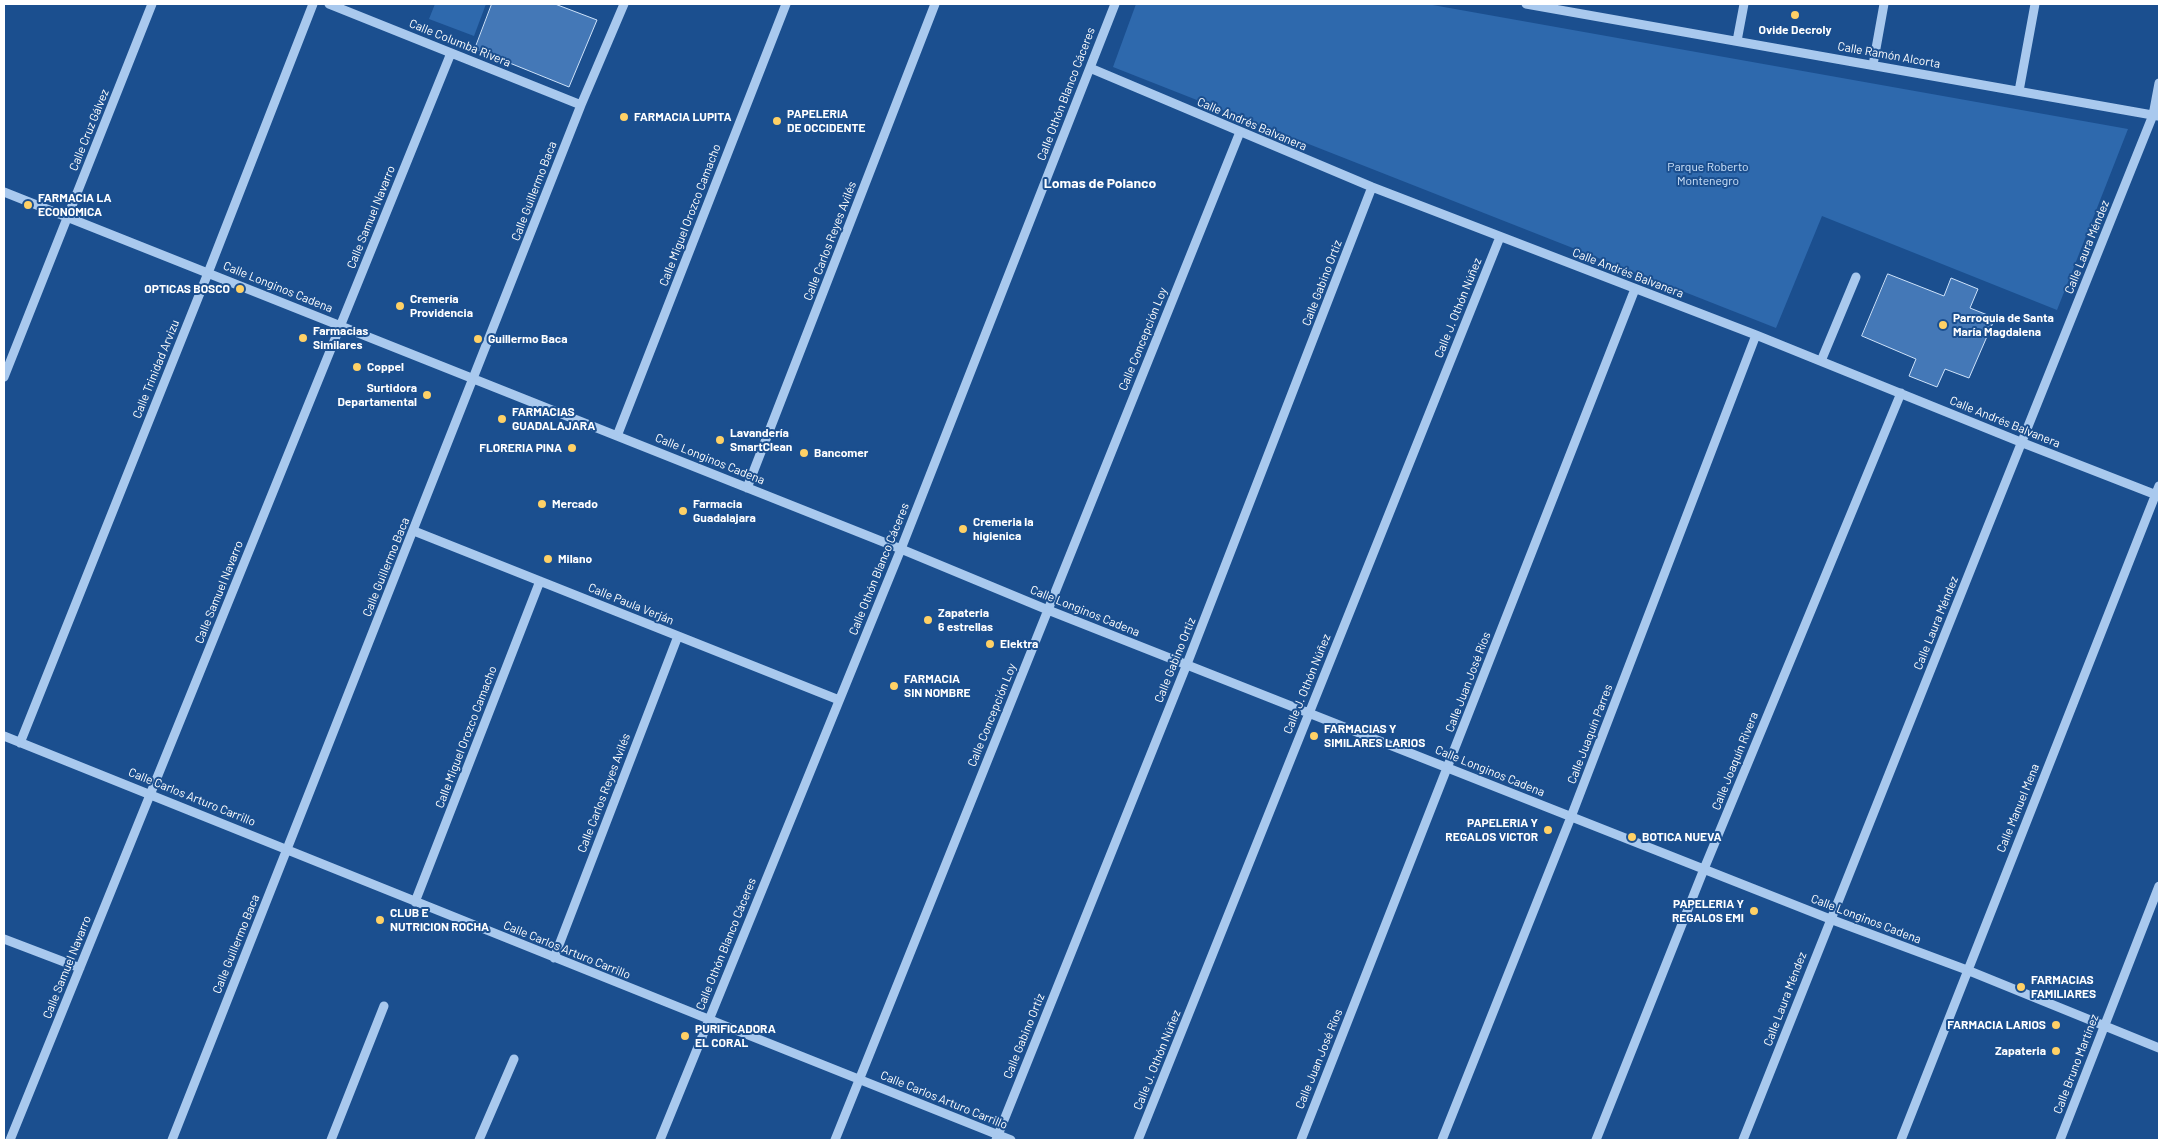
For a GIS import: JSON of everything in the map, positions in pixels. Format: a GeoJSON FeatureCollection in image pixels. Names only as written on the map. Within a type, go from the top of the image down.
{"type":"FeatureCollection","features":[{"type":"Feature","properties":{"kind":"street","name":"Calle Cruz Gálvez"},"geometry":{"type":"LineString","coordinates":[[4,377],[152,4]]}},
{"type":"Feature","properties":{"kind":"street","name":"Calle Trinidad Arvizu"},"geometry":{"type":"LineString","coordinates":[[20,743],[208,273],[313,4]]}},
{"type":"Feature","properties":{"kind":"street","name":"Calle Columba Rivera"},"geometry":{"type":"LineString","coordinates":[[329,4],[581,105]]}},
{"type":"Feature","properties":{"kind":"street","name":"Calle Guillermo Baca"},"geometry":{"type":"LineString","coordinates":[[172,1140],[581,105],[624,4]]}},
{"type":"Feature","properties":{"kind":"street","name":"Calle Miguel Orozco Camacho"},"geometry":{"type":"LineString","coordinates":[[617,436],[786,4]]}},
{"type":"Feature","properties":{"kind":"street","name":"Calle Carlos Reyes Avilés"},"geometry":{"type":"LineString","coordinates":[[747,488],[935,4]]}},
{"type":"Feature","properties":{"kind":"street","name":"Calle Othón Blanco Cáceres"},"geometry":{"type":"LineString","coordinates":[[660,1140],[901,549],[1115,4]]}},
{"type":"Feature","properties":{"kind":"street","name":"Calle Ramón Alcorta"},"geometry":{"type":"LineString","coordinates":[[1526,4],[2156,115]]}},
{"type":"Feature","properties":{"kind":"street"},"geometry":{"type":"LineString","coordinates":[[1585,14],[1587,4]]}},
{"type":"Feature","properties":{"kind":"street"},"geometry":{"type":"LineString","coordinates":[[1737,41],[1744,4]]}},
{"type":"Feature","properties":{"kind":"street"},"geometry":{"type":"LineString","coordinates":[[1872,65],[1884,4]]}},
{"type":"Feature","properties":{"kind":"street"},"geometry":{"type":"LineString","coordinates":[[2019,91],[2035,4]]}},
{"type":"Feature","properties":{"kind":"street","name":"Calle Samuel Navarro"},"geometry":{"type":"LineString","coordinates":[[10,1140],[451,53]]}},
{"type":"Feature","properties":{"kind":"street","name":"Calle Andrés Balvanera"},"geometry":{"type":"LineString","coordinates":[[1090,68],[1372,188],[1756,335],[2023,444],[2157,495]]}},
{"type":"Feature","properties":{"kind":"street","name":"Calle Laura Méndez"},"geometry":{"type":"LineString","coordinates":[[1743,1140],[1830,919],[2156,115],[2159,83]]}},
{"type":"Feature","properties":{"kind":"street","name":"Calle Concepción Loy"},"geometry":{"type":"LineString","coordinates":[[835,1140],[1240,132]]}},
{"type":"Feature","properties":{"kind":"street","name":"Calle Gabino Ortiz"},"geometry":{"type":"LineString","coordinates":[[997,1138],[1187,664],[1372,188]]}},
{"type":"Feature","properties":{"kind":"street","name":"Calle Longinos Cadena"},"geometry":{"type":"LineString","coordinates":[[4,192],[901,549],[1048,610],[1830,919],[1967,970],[2159,1048]]}},
{"type":"Feature","properties":{"kind":"street","name":"Calle J. Othón Núñez"},"geometry":{"type":"LineString","coordinates":[[1138,1140],[1500,237]]}},
{"type":"Feature","properties":{"kind":"street"},"geometry":{"type":"LineString","coordinates":[[1821,361],[1856,277]]}},
{"type":"Feature","properties":{"kind":"street","name":"Calle Juan José Ríos"},"geometry":{"type":"LineString","coordinates":[[1301,1140],[1635,289]]}},
{"type":"Feature","properties":{"kind":"street","name":"Calle Juaquín Parres"},"geometry":{"type":"LineString","coordinates":[[1442,1140],[1571,817],[1756,335]]}},
{"type":"Feature","properties":{"kind":"street","name":"Calle Joaquín Rivera"},"geometry":{"type":"LineString","coordinates":[[1596,1140],[1704,869],[1901,393]]}},
{"type":"Feature","properties":{"kind":"street","name":"Calle Manuel Mena"},"geometry":{"type":"LineString","coordinates":[[1901,1140],[2159,486]]}},
{"type":"Feature","properties":{"kind":"street","name":"Calle Paula Verján"},"geometry":{"type":"LineString","coordinates":[[414,531],[839,700]]}},
{"type":"Feature","properties":{"kind":"street","name":"Calle Miguel Orozco Camacho"},"geometry":{"type":"LineString","coordinates":[[415,902],[540,581]]}},
{"type":"Feature","properties":{"kind":"street","name":"Calle Carlos Reyes Avilés"},"geometry":{"type":"LineString","coordinates":[[554,958],[678,636]]}},
{"type":"Feature","properties":{"kind":"street","name":"Calle Carlos Arturo Carrillo"},"geometry":{"type":"LineString","coordinates":[[4,736],[708,1021],[860,1079],[997,1138],[1011,1140]]}},
{"type":"Feature","properties":{"kind":"street","name":"Calle Bruno Martínez"},"geometry":{"type":"LineString","coordinates":[[2060,1140],[2159,886]]}},
{"type":"Feature","properties":{"kind":"street"},"geometry":{"type":"LineString","coordinates":[[4,939],[80,968]]}},
{"type":"Feature","properties":{"kind":"street"},"geometry":{"type":"LineString","coordinates":[[331,1140],[384,1006]]}},
{"type":"Feature","properties":{"kind":"street"},"geometry":{"type":"LineString","coordinates":[[479,1140],[514,1059]]}},
{"type":"Feature","properties":{"kind":"green space"},"geometry":{"type":"Polygon","coordinates":[[[435,4],[486,4],[474,36],[429,19],[435,4]]]}},
{"type":"Feature","properties":{"kind":"green space","name":"Parque Roberto Montenegro"},"geometry":{"type":"Polygon","coordinates":[[[1136,4],[1427,4],[2128,129],[2057,310],[1822,216],[1776,328],[1113,67],[1136,4]]]}},
{"type":"Feature","properties":{"kind":"building"},"geometry":{"type":"Polygon","coordinates":[[[492,4],[555,4],[597,20],[569,87],[475,49],[492,4]]]}},
{"type":"Feature","properties":{"kind":"building"},"geometry":{"type":"Polygon","coordinates":[[[1888,274],[1944,296],[1951,278],[1978,289],[1970,308],[1995,318],[1969,378],[1945,369],[1937,387],[1909,376],[1916,359],[1862,336],[1888,274]]]}},
{"type":"Feature","properties":{"kind":"place","name":"Ovide Decroly"},"geometry":{"type":"Point","coordinates":[1795,15]}},
{"type":"Feature","properties":{"kind":"place","name":"FARMACIA LUPITA"},"geometry":{"type":"Point","coordinates":[624,117]}},
{"type":"Feature","properties":{"kind":"place","name":"PAPELERIA DE OCCIDENTE"},"geometry":{"type":"Point","coordinates":[777,121]}},
{"type":"Feature","properties":{"kind":"place","name":"FARMACIA LA ECONOMICA"},"geometry":{"type":"Point","coordinates":[28,205]}},
{"type":"Feature","properties":{"kind":"place","name":"OPTICAS BOSCO"},"geometry":{"type":"Point","coordinates":[240,289]}},
{"type":"Feature","properties":{"kind":"place","name":"Cremería Providencia"},"geometry":{"type":"Point","coordinates":[400,306]}},
{"type":"Feature","properties":{"kind":"place","name":"Parroquia de Santa María Magdalena"},"geometry":{"type":"Point","coordinates":[1943,325]}},
{"type":"Feature","properties":{"kind":"place","name":"Farmacias Similares"},"geometry":{"type":"Point","coordinates":[303,338]}},
{"type":"Feature","properties":{"kind":"place","name":"Guillermo Baca"},"geometry":{"type":"Point","coordinates":[478,339]}},
{"type":"Feature","properties":{"kind":"place","name":"Coppel"},"geometry":{"type":"Point","coordinates":[357,367]}},
{"type":"Feature","properties":{"kind":"place","name":"Surtidora Departamental"},"geometry":{"type":"Point","coordinates":[427,395]}},
{"type":"Feature","properties":{"kind":"place","name":"FARMACIAS GUADALAJARA"},"geometry":{"type":"Point","coordinates":[502,419]}},
{"type":"Feature","properties":{"kind":"place","name":"Lavandería SmartClean"},"geometry":{"type":"Point","coordinates":[720,440]}},
{"type":"Feature","properties":{"kind":"place","name":"FLORERIA PINA"},"geometry":{"type":"Point","coordinates":[572,448]}},
{"type":"Feature","properties":{"kind":"place","name":"Bancomer"},"geometry":{"type":"Point","coordinates":[804,453]}},
{"type":"Feature","properties":{"kind":"place","name":"Mercado"},"geometry":{"type":"Point","coordinates":[542,504]}},
{"type":"Feature","properties":{"kind":"place","name":"Farmacia Guadalajara"},"geometry":{"type":"Point","coordinates":[683,511]}},
{"type":"Feature","properties":{"kind":"place","name":"Cremeria la higienica"},"geometry":{"type":"Point","coordinates":[963,529]}},
{"type":"Feature","properties":{"kind":"place","name":"Milano"},"geometry":{"type":"Point","coordinates":[548,559]}},
{"type":"Feature","properties":{"kind":"place","name":"Zapateria 6 estrellas"},"geometry":{"type":"Point","coordinates":[928,620]}},
{"type":"Feature","properties":{"kind":"place","name":"Elektra"},"geometry":{"type":"Point","coordinates":[990,644]}},
{"type":"Feature","properties":{"kind":"place","name":"FARMACIA SIN NOMBRE"},"geometry":{"type":"Point","coordinates":[894,686]}},
{"type":"Feature","properties":{"kind":"place","name":"FARMACIAS Y SIMILARES LARIOS"},"geometry":{"type":"Point","coordinates":[1314,736]}},
{"type":"Feature","properties":{"kind":"place","name":"PAPELERIA Y REGALOS VICTOR"},"geometry":{"type":"Point","coordinates":[1548,830]}},
{"type":"Feature","properties":{"kind":"place","name":"BOTICA NUEVA"},"geometry":{"type":"Point","coordinates":[1632,837]}},
{"type":"Feature","properties":{"kind":"place","name":"PAPELERIA Y REGALOS EMI"},"geometry":{"type":"Point","coordinates":[1754,911]}},
{"type":"Feature","properties":{"kind":"place","name":"CLUB E NUTRICION ROCHA"},"geometry":{"type":"Point","coordinates":[380,920]}},
{"type":"Feature","properties":{"kind":"place","name":"FARMACIAS FAMILIARES"},"geometry":{"type":"Point","coordinates":[2021,987]}},
{"type":"Feature","properties":{"kind":"place","name":"FARMACIA LARIOS"},"geometry":{"type":"Point","coordinates":[2056,1025]}},
{"type":"Feature","properties":{"kind":"place","name":"PURIFICADORA EL CORAL"},"geometry":{"type":"Point","coordinates":[685,1036]}},
{"type":"Feature","properties":{"kind":"place","name":"Zapateria"},"geometry":{"type":"Point","coordinates":[2056,1051]}},
{"type":"Feature","properties":{"kind":"district","name":"Lomas de Polanco"},"geometry":{"type":"Point","coordinates":[1100,183]}}]}
